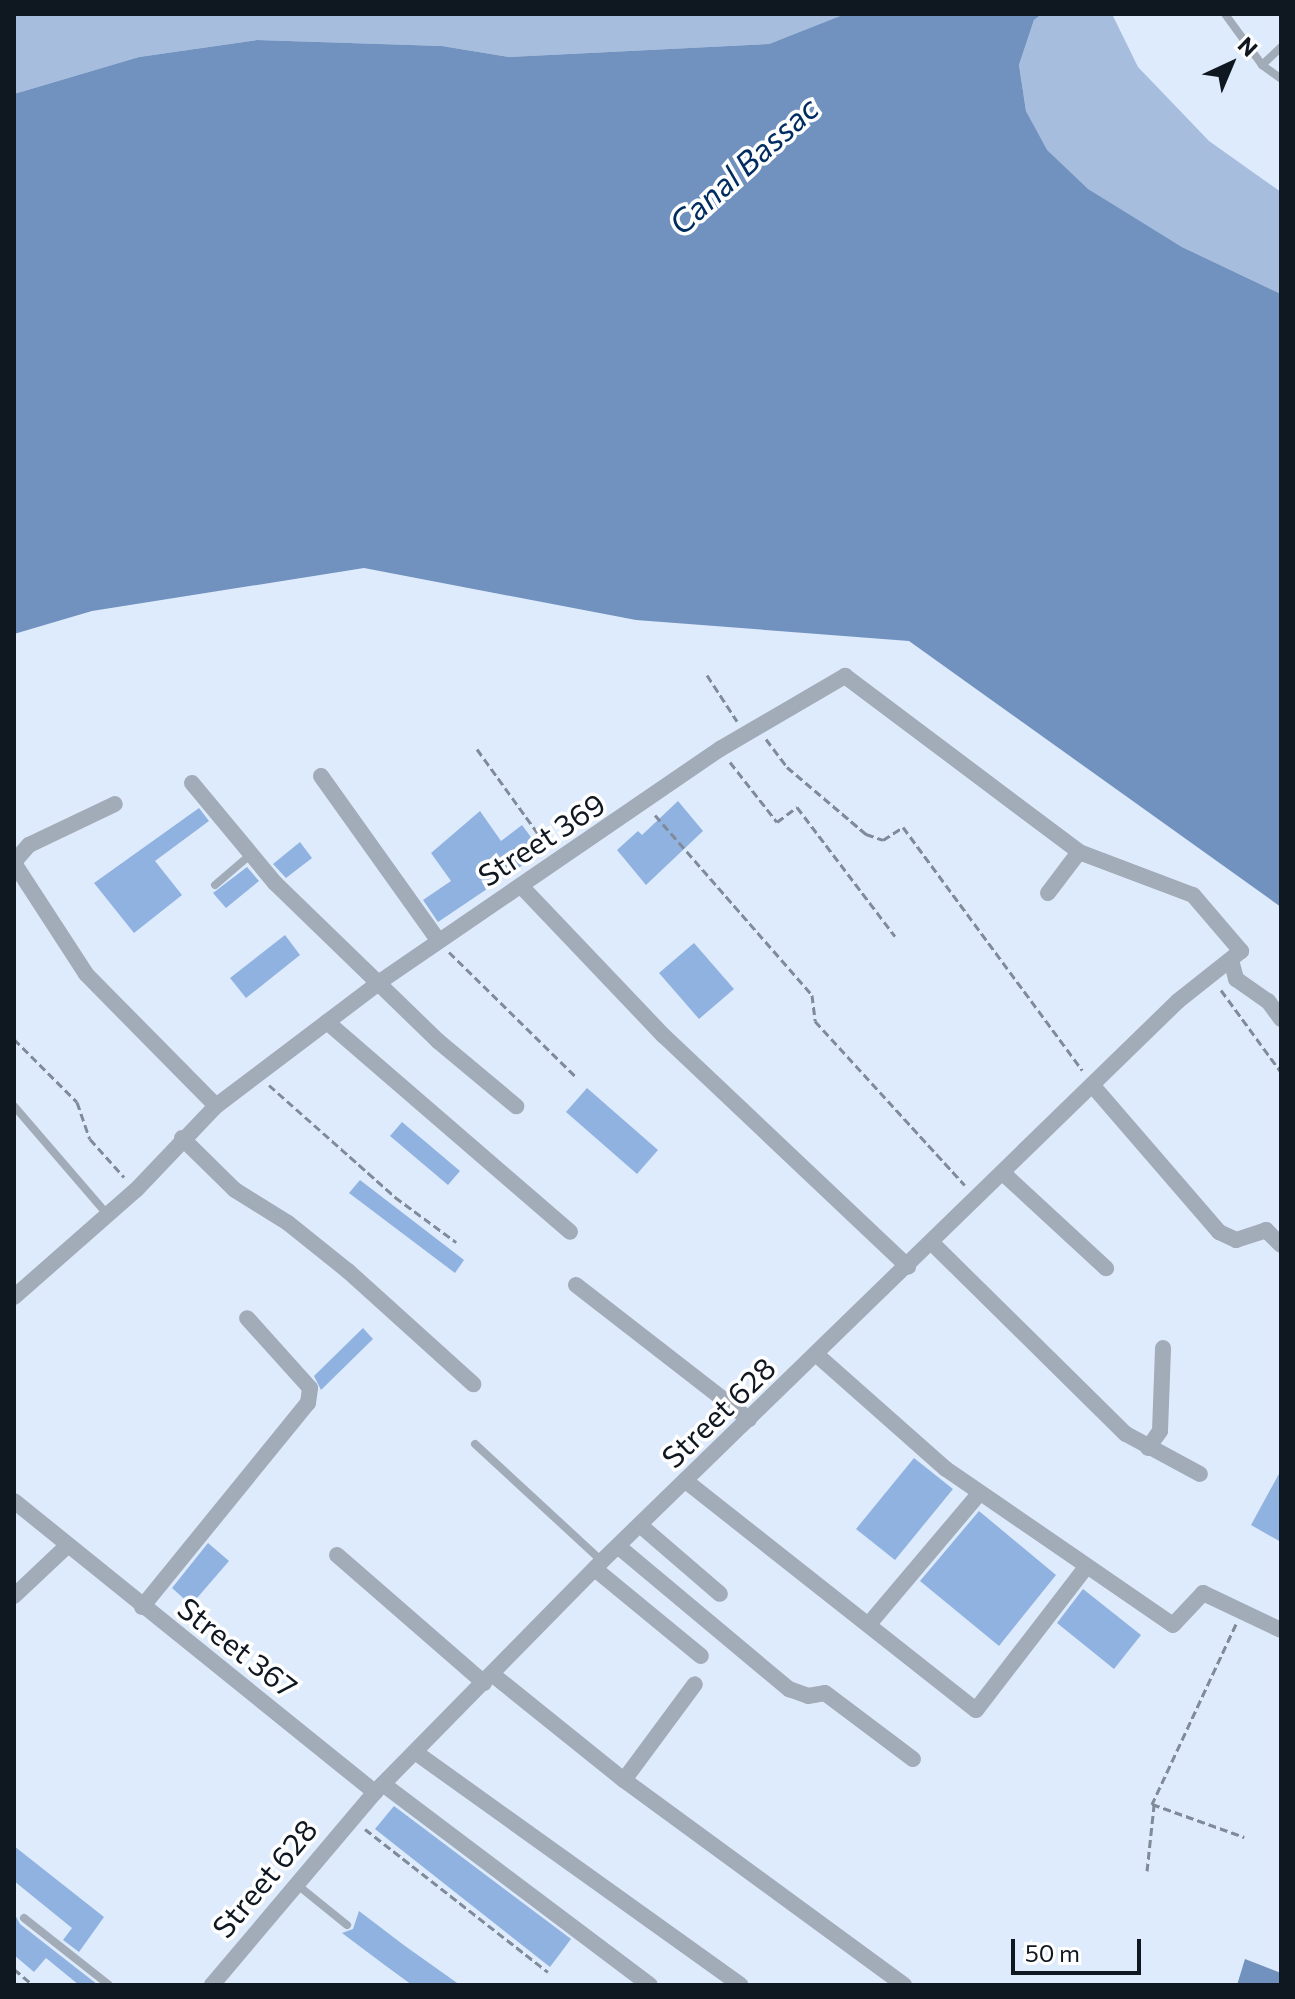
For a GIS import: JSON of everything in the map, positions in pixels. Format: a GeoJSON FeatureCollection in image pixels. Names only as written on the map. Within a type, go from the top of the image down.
{"type":"FeatureCollection","features":[{"type":"Feature","properties":{"kind":"street","name":"Street 369"},"geometry":{"type":"LineString","coordinates":[[14,1297],[136,1190],[182,1138],[216,1106],[381,981],[438,940],[646,804],[720,749],[845,676],[1079,852],[1134,876],[1193,895],[1241,951],[1231,960]]}},
{"type":"Feature","properties":{"kind":"street"},"geometry":{"type":"LineString","coordinates":[[321,776],[438,940]]}},
{"type":"Feature","properties":{"kind":"street"},"geometry":{"type":"LineString","coordinates":[[192,783],[249,856],[381,981],[438,1041],[516,1106]]}},
{"type":"Feature","properties":{"kind":"street"},"geometry":{"type":"LineString","coordinates":[[115,804],[29,845],[14,862],[86,974],[216,1106]]}},
{"type":"Feature","properties":{"kind":"street"},"geometry":{"type":"LineString","coordinates":[[1048,893],[1079,852]]}},
{"type":"Feature","properties":{"kind":"street"},"geometry":{"type":"LineString","coordinates":[[521,886],[664,1036],[908,1267]]}},
{"type":"Feature","properties":{"kind":"street"},"geometry":{"type":"LineString","coordinates":[[1231,960],[1236,979],[1268,1001],[1281,1019]]}},
{"type":"Feature","properties":{"kind":"street","name":"Street 628"},"geometry":{"type":"LineString","coordinates":[[216,1979],[351,1818],[599,1565],[979,1199],[1178,1001],[1231,960]]}},
{"type":"Feature","properties":{"kind":"street"},"geometry":{"type":"LineString","coordinates":[[327,1022],[570,1232]]}},
{"type":"Feature","properties":{"kind":"street"},"geometry":{"type":"LineString","coordinates":[[1093,1086],[1219,1232],[1236,1240],[1266,1230],[1281,1245]]}},
{"type":"Feature","properties":{"kind":"street"},"geometry":{"type":"LineString","coordinates":[[182,1138],[235,1190],[288,1223],[348,1271],[473,1384]]}},
{"type":"Feature","properties":{"kind":"street"},"geometry":{"type":"LineString","coordinates":[[1004,1174],[1106,1268]]}},
{"type":"Feature","properties":{"kind":"street"},"geometry":{"type":"LineString","coordinates":[[932,1243],[1126,1434],[1200,1474]]}},
{"type":"Feature","properties":{"kind":"street"},"geometry":{"type":"LineString","coordinates":[[576,1285],[749,1419]]}},
{"type":"Feature","properties":{"kind":"street"},"geometry":{"type":"LineString","coordinates":[[142,1607],[308,1403],[310,1388],[247,1318]]}},
{"type":"Feature","properties":{"kind":"street"},"geometry":{"type":"LineString","coordinates":[[1148,1448],[1160,1431],[1163,1348]]}},
{"type":"Feature","properties":{"kind":"street"},"geometry":{"type":"LineString","coordinates":[[817,1355],[979,1494],[1173,1625],[1203,1593],[1281,1630]]}},
{"type":"Feature","properties":{"kind":"street"},"geometry":{"type":"LineString","coordinates":[[687,1482],[976,1710],[1086,1567]]}},
{"type":"Feature","properties":{"kind":"street"},"geometry":{"type":"LineString","coordinates":[[869,1624],[979,1494]]}},
{"type":"Feature","properties":{"kind":"street","name":"Street 367"},"geometry":{"type":"LineString","coordinates":[[14,1501],[142,1607],[379,1788],[650,1985]]}},
{"type":"Feature","properties":{"kind":"street"},"geometry":{"type":"LineString","coordinates":[[641,1526],[720,1594]]}},
{"type":"Feature","properties":{"kind":"street"},"geometry":{"type":"LineString","coordinates":[[14,1596],[67,1546]]}},
{"type":"Feature","properties":{"kind":"street"},"geometry":{"type":"LineString","coordinates":[[619,1547],[789,1689],[808,1696],[825,1693],[913,1759]]}},
{"type":"Feature","properties":{"kind":"street"},"geometry":{"type":"LineString","coordinates":[[337,1555],[488,1678],[904,1985]]}},
{"type":"Feature","properties":{"kind":"street"},"geometry":{"type":"LineString","coordinates":[[599,1565],[701,1656]]}},
{"type":"Feature","properties":{"kind":"street"},"geometry":{"type":"LineString","coordinates":[[624,1780],[695,1684]]}},
{"type":"Feature","properties":{"kind":"street"},"geometry":{"type":"LineString","coordinates":[[415,1752],[740,1985]]}},
{"type":"Feature","properties":{"kind":"street"},"geometry":{"type":"LineString","coordinates":[[216,1979],[234,1985]]}},
{"type":"Feature","properties":{"kind":"lane"},"geometry":{"type":"LineString","coordinates":[[1225,14],[1262,65],[1281,79]]}},
{"type":"Feature","properties":{"kind":"lane"},"geometry":{"type":"LineString","coordinates":[[1262,65],[1281,47]]}},
{"type":"Feature","properties":{"kind":"lane"},"geometry":{"type":"LineString","coordinates":[[215,885],[249,856]]}},
{"type":"Feature","properties":{"kind":"lane"},"geometry":{"type":"LineString","coordinates":[[14,1106],[108,1215]]}},
{"type":"Feature","properties":{"kind":"lane"},"geometry":{"type":"LineString","coordinates":[[475,1444],[599,1565]]}},
{"type":"Feature","properties":{"kind":"lane"},"geometry":{"type":"LineString","coordinates":[[295,1883],[347,1925]]}},
{"type":"Feature","properties":{"kind":"lane"},"geometry":{"type":"LineString","coordinates":[[24,1918],[109,1985]]}},
{"type":"Feature","properties":{"kind":"path"},"geometry":{"type":"LineString","coordinates":[[707,675],[752,732],[787,767],[866,834],[883,840],[903,827],[1093,1086]]}},
{"type":"Feature","properties":{"kind":"path"},"geometry":{"type":"LineString","coordinates":[[477,749],[559,862]]}},
{"type":"Feature","properties":{"kind":"path"},"geometry":{"type":"LineString","coordinates":[[720,749],[777,822],[797,807],[895,936]]}},
{"type":"Feature","properties":{"kind":"path"},"geometry":{"type":"LineString","coordinates":[[646,804],[812,995],[815,1021],[979,1199]]}},
{"type":"Feature","properties":{"kind":"path"},"geometry":{"type":"LineString","coordinates":[[438,940],[575,1076]]}},
{"type":"Feature","properties":{"kind":"path"},"geometry":{"type":"LineString","coordinates":[[1211,977],[1281,1072]]}},
{"type":"Feature","properties":{"kind":"path"},"geometry":{"type":"LineString","coordinates":[[14,1039],[77,1102],[90,1139],[136,1190]]}},
{"type":"Feature","properties":{"kind":"path"},"geometry":{"type":"LineString","coordinates":[[258,1074],[348,1157],[456,1242]]}},
{"type":"Feature","properties":{"kind":"path"},"geometry":{"type":"LineString","coordinates":[[1147,1871],[1154,1805],[1161,1775],[1242,1612]]}},
{"type":"Feature","properties":{"kind":"path"},"geometry":{"type":"LineString","coordinates":[[1154,1805],[1244,1837]]}},
{"type":"Feature","properties":{"kind":"path"},"geometry":{"type":"LineString","coordinates":[[351,1818],[548,1972]]}},
{"type":"Feature","properties":{"kind":"path"},"geometry":{"type":"LineString","coordinates":[[14,1969],[33,1985]]}},
{"type":"Feature","properties":{"kind":"shaded area"},"geometry":{"type":"Polygon","coordinates":[[[14,14],[845,14],[769,44],[509,57],[442,46],[257,40],[139,57],[14,94],[14,14]]]}},
{"type":"Feature","properties":{"kind":"shaded area"},"geometry":{"type":"Polygon","coordinates":[[[1042,14],[1112,14],[1138,67],[1209,141],[1281,192],[1281,294],[1182,247],[1087,189],[1046,150],[1026,111],[1019,65],[1034,20],[1042,14]]]}},
{"type":"Feature","properties":{"kind":"water","name":"Canal Bassac"},"geometry":{"type":"Polygon","coordinates":[[[845,14],[1042,14],[1034,20],[1019,65],[1026,111],[1047,150],[1088,189],[1182,247],[1281,294],[1281,907],[909,641],[636,620],[364,568],[92,611],[14,634],[14,94],[139,57],[257,40],[442,46],[509,57],[769,44],[845,14]]]}},
{"type":"Feature","properties":{"kind":"water"},"geometry":{"type":"Polygon","coordinates":[[[1245,1959],[1281,1973],[1281,1985],[1237,1985],[1245,1959]]]}},
{"type":"Feature","properties":{"kind":"building"},"geometry":{"type":"Polygon","coordinates":[[[678,801],[703,831],[646,885],[617,850],[638,831],[642,835],[678,801]]]}},
{"type":"Feature","properties":{"kind":"building"},"geometry":{"type":"Polygon","coordinates":[[[199,808],[209,821],[155,861],[182,895],[134,933],[94,883],[199,808]]]}},
{"type":"Feature","properties":{"kind":"building"},"geometry":{"type":"Polygon","coordinates":[[[480,811],[501,841],[522,825],[542,852],[438,922],[423,900],[451,881],[431,853],[480,811]]]}},
{"type":"Feature","properties":{"kind":"building"},"geometry":{"type":"Polygon","coordinates":[[[300,842],[312,858],[286,878],[273,864],[300,842]]]}},
{"type":"Feature","properties":{"kind":"building"},"geometry":{"type":"Polygon","coordinates":[[[247,867],[259,881],[226,908],[213,893],[247,867]]]}},
{"type":"Feature","properties":{"kind":"building"},"geometry":{"type":"Polygon","coordinates":[[[285,935],[300,955],[246,998],[230,978],[285,935]]]}},
{"type":"Feature","properties":{"kind":"building"},"geometry":{"type":"Polygon","coordinates":[[[694,943],[734,989],[699,1019],[659,973],[694,943]]]}},
{"type":"Feature","properties":{"kind":"building"},"geometry":{"type":"Polygon","coordinates":[[[587,1088],[658,1150],[637,1174],[566,1112],[587,1088]]]}},
{"type":"Feature","properties":{"kind":"building"},"geometry":{"type":"Polygon","coordinates":[[[402,1122],[460,1171],[448,1185],[390,1136],[402,1122]]]}},
{"type":"Feature","properties":{"kind":"building"},"geometry":{"type":"Polygon","coordinates":[[[360,1180],[464,1260],[455,1273],[349,1193],[360,1180]]]}},
{"type":"Feature","properties":{"kind":"building"},"geometry":{"type":"Polygon","coordinates":[[[363,1328],[373,1339],[321,1390],[314,1376],[363,1328]]]}},
{"type":"Feature","properties":{"kind":"building"},"geometry":{"type":"Polygon","coordinates":[[[914,1458],[953,1489],[895,1560],[856,1529],[914,1458]]]}},
{"type":"Feature","properties":{"kind":"building"},"geometry":{"type":"Polygon","coordinates":[[[1281,1470],[1281,1542],[1251,1525],[1281,1470]]]}},
{"type":"Feature","properties":{"kind":"building"},"geometry":{"type":"Polygon","coordinates":[[[979,1511],[1056,1575],[999,1646],[920,1581],[979,1511]]]}},
{"type":"Feature","properties":{"kind":"building"},"geometry":{"type":"Polygon","coordinates":[[[208,1543],[229,1561],[191,1605],[172,1588],[208,1543]]]}},
{"type":"Feature","properties":{"kind":"building"},"geometry":{"type":"Polygon","coordinates":[[[1083,1589],[1141,1635],[1114,1669],[1057,1623],[1083,1589]]]}},
{"type":"Feature","properties":{"kind":"building"},"geometry":{"type":"Polygon","coordinates":[[[394,1806],[571,1939],[550,1967],[375,1829],[394,1806]]]}},
{"type":"Feature","properties":{"kind":"building"},"geometry":{"type":"Polygon","coordinates":[[[14,1846],[104,1917],[79,1952],[63,1940],[72,1928],[14,1881],[14,1846]]]}},
{"type":"Feature","properties":{"kind":"building"},"geometry":{"type":"Polygon","coordinates":[[[359,1911],[460,1985],[412,1985],[386,1966],[342,1933],[353,1929],[359,1911]]]}},
{"type":"Feature","properties":{"kind":"building"},"geometry":{"type":"Polygon","coordinates":[[[14,1913],[20,1924],[98,1985],[79,1985],[46,1958],[34,1972],[14,1955],[14,1913]]]}}]}
